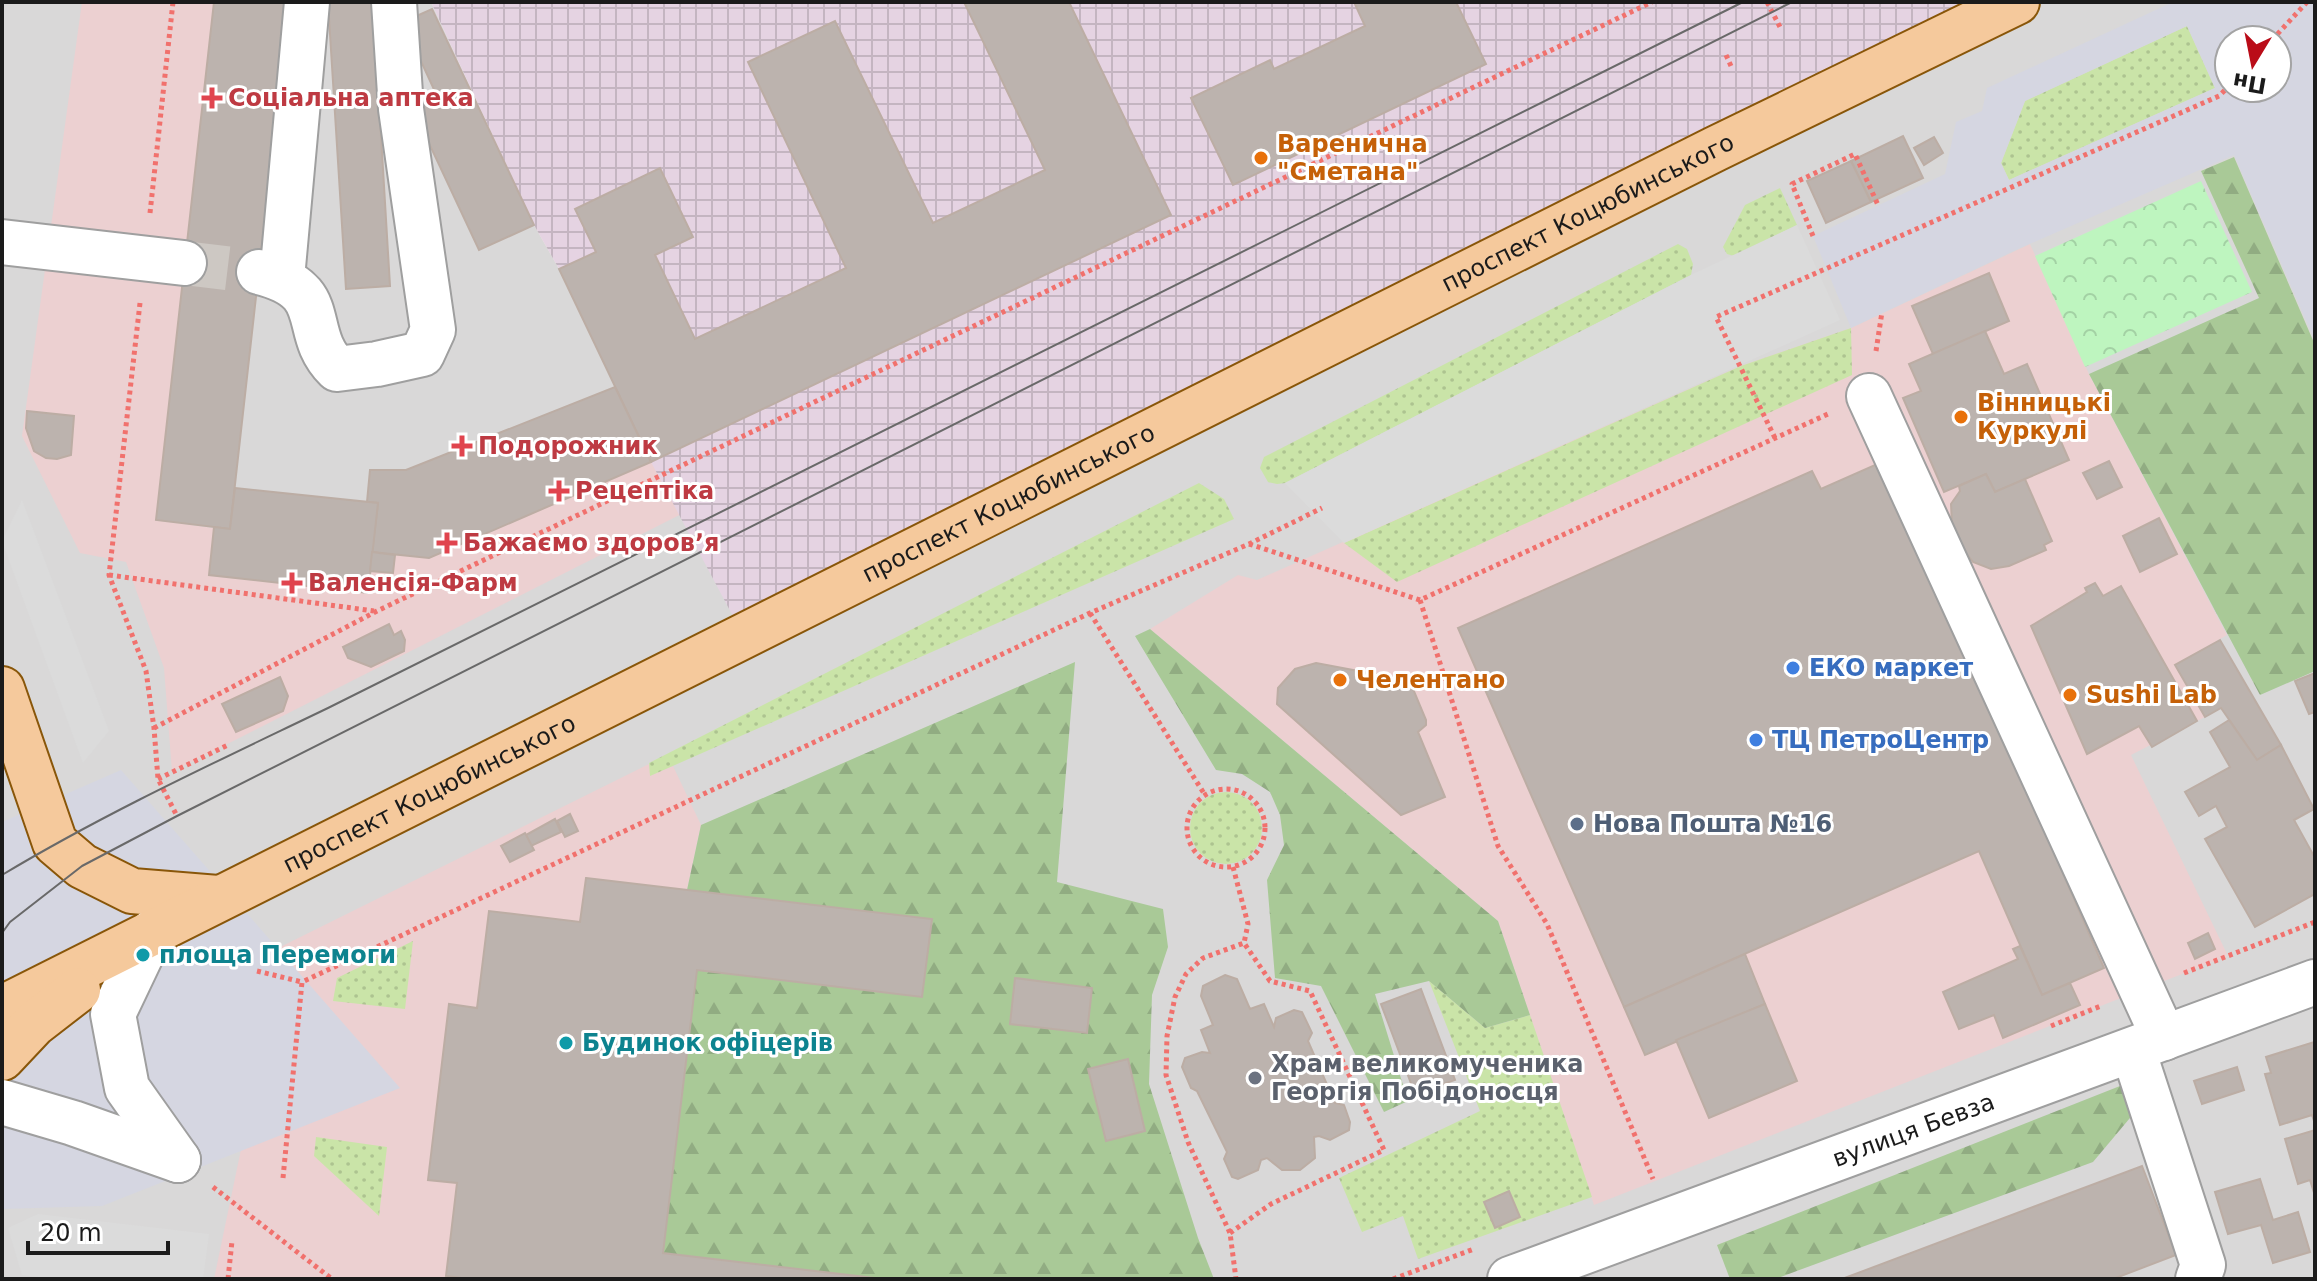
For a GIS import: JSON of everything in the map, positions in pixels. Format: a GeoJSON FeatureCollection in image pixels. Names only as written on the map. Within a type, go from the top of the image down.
{"type":"FeatureCollection","features":[{"type":"Feature","properties":{"kind":"main road","name":"проспект Коцюбинського"},"geometry":{"type":"LineString","coordinates":[[2,1008],[1715,149],[2017,2]]}},
{"type":"Feature","properties":{"kind":"main road"},"geometry":{"type":"LineString","coordinates":[[2,689],[55,843],[82,866],[132,891],[218,898]]}},
{"type":"Feature","properties":{"kind":"main road"},"geometry":{"type":"LineString","coordinates":[[2,1058],[34,1024],[152,932]]}},
{"type":"Feature","properties":{"kind":"street"},"geometry":{"type":"LineString","coordinates":[[307,2],[270,275],[305,295],[327,359],[337,369],[422,354],[433,330],[401,109],[394,2]]}},
{"type":"Feature","properties":{"kind":"street"},"geometry":{"type":"LineString","coordinates":[[2,242],[184,263]]}},
{"type":"Feature","properties":{"kind":"street"},"geometry":{"type":"LineString","coordinates":[[1869,396],[2142,990],[2148,1044],[2203,1265],[2198,1279]]}},
{"type":"Feature","properties":{"kind":"street"},"geometry":{"type":"LineString","coordinates":[[152,932],[113,1014],[127,1088],[178,1160]]}},
{"type":"Feature","properties":{"kind":"street","name":"вулиця Бевза"},"geometry":{"type":"LineString","coordinates":[[1510,1279],[2315,982]]}},
{"type":"Feature","properties":{"kind":"street"},"geometry":{"type":"LineString","coordinates":[[2,1102],[178,1160]]}},
{"type":"Feature","properties":{"kind":"path"},"geometry":{"type":"LineString","coordinates":[[154,728],[377,611],[1652,2]]}},
{"type":"Feature","properties":{"kind":"path"},"geometry":{"type":"LineString","coordinates":[[1767,2],[1780,27]]}},
{"type":"Feature","properties":{"kind":"path"},"geometry":{"type":"LineString","coordinates":[[2287,24],[2307,2]]}},
{"type":"Feature","properties":{"kind":"path"},"geometry":{"type":"LineString","coordinates":[[1726,55],[1731,66]]}},
{"type":"Feature","properties":{"kind":"path"},"geometry":{"type":"LineString","coordinates":[[1775,438],[1716,317],[2213,99]]}},
{"type":"Feature","properties":{"kind":"path"},"geometry":{"type":"LineString","coordinates":[[1813,236],[1792,184],[1855,154],[1878,205]]}},
{"type":"Feature","properties":{"kind":"path"},"geometry":{"type":"LineString","coordinates":[[1249,544],[1420,600],[1869,396],[1882,312]]}},
{"type":"Feature","properties":{"kind":"path"},"geometry":{"type":"LineString","coordinates":[[257,971],[302,982],[1090,613],[1249,544],[1322,508]]}},
{"type":"Feature","properties":{"kind":"path"},"geometry":{"type":"LineString","coordinates":[[177,816],[158,779],[146,671],[109,575],[377,611]]}},
{"type":"Feature","properties":{"kind":"path"},"geometry":{"type":"LineString","coordinates":[[1420,600],[1498,846],[1547,924],[1670,1221]]}},
{"type":"Feature","properties":{"kind":"path"},"geometry":{"type":"LineString","coordinates":[[1090,613],[1205,795]]}},
{"type":"Feature","properties":{"kind":"path"},"geometry":{"type":"LineString","coordinates":[[158,779],[228,745]]}},
{"type":"Feature","properties":{"kind":"path"},"geometry":{"type":"LineString","coordinates":[[1221,789],[1238,791],[1253,800],[1263,814],[1265,831],[1260,848],[1249,860],[1233,867],[1218,867],[1204,861],[1193,850],[1187,835],[1187,820],[1194,806],[1205,795],[1221,789]]}},
{"type":"Feature","properties":{"kind":"path"},"geometry":{"type":"LineString","coordinates":[[1230,1233],[1271,1204],[1384,1150],[1310,991],[1270,981],[1244,943],[1248,924],[1233,867]]}},
{"type":"Feature","properties":{"kind":"path"},"geometry":{"type":"LineString","coordinates":[[2142,990],[2315,922]]}},
{"type":"Feature","properties":{"kind":"path"},"geometry":{"type":"LineString","coordinates":[[1236,1279],[1230,1233],[1188,1142],[1166,1075],[1167,1036],[1175,997],[1186,974],[1203,958],[1244,943]]}},
{"type":"Feature","properties":{"kind":"path"},"geometry":{"type":"LineString","coordinates":[[283,1178],[302,982]]}},
{"type":"Feature","properties":{"kind":"path"},"geometry":{"type":"LineString","coordinates":[[178,1160],[332,1279]]}},
{"type":"Feature","properties":{"kind":"path"},"geometry":{"type":"LineString","coordinates":[[228,1279],[232,1241]]}},
{"type":"Feature","properties":{"kind":"shaded area"},"geometry":{"type":"Polygon","coordinates":[[[2,2],[431,2],[534,225],[559,269],[651,462],[2032,2],[2315,2],[2315,1279],[2,1279],[2,2]]]}},
{"type":"Feature","properties":{"kind":"shaded area"},"geometry":{"type":"Polygon","coordinates":[[[82,2],[214,2],[156,520],[429,558],[1576,61],[172,772],[164,668],[126,562],[80,553],[22,436],[82,2]]]}},
{"type":"Feature","properties":{"kind":"shaded area"},"geometry":{"type":"Polygon","coordinates":[[[431,2],[2032,2],[744,637],[651,462],[559,269],[534,225],[431,2]]]}},
{"type":"Feature","properties":{"kind":"shaded area"},"geometry":{"type":"Polygon","coordinates":[[[2173,2],[2315,2],[2315,341],[2234,155],[2018,249],[1851,328],[1813,236],[1945,174],[1956,122],[1982,111],[1987,88],[2173,2]],[[2213,24],[2213,84],[2187,26],[2025,101],[2001,163],[2009,180],[2213,89],[2213,104],[2293,104],[2293,24],[2213,24]]]}},
{"type":"Feature","properties":{"kind":"shaded area"},"geometry":{"type":"Polygon","coordinates":[[[1797,225],[1840,320],[1344,543],[1285,483],[1691,275],[1797,225]]]}},
{"type":"Feature","properties":{"kind":"shaded area"},"geometry":{"type":"Polygon","coordinates":[[[2030,244],[2089,374],[2227,635],[2175,665],[2205,717],[2131,755],[2228,956],[1594,1205],[1498,921],[1150,629],[1238,575],[1257,580],[1741,366],[1851,328],[2030,244]]]}},
{"type":"Feature","properties":{"kind":"shaded area"},"geometry":{"type":"Polygon","coordinates":[[[22,500],[109,731],[83,763],[2,541],[22,500]]]}},
{"type":"Feature","properties":{"kind":"shaded area"},"geometry":{"type":"Polygon","coordinates":[[[649,764],[651,775],[673,766],[701,825],[687,890],[647,1279],[214,1279],[244,1135],[234,970],[649,764]]]}},
{"type":"Feature","properties":{"kind":"shaded area","name":"площа Перемоги"},"geometry":{"type":"Polygon","coordinates":[[[121,770],[400,1088],[102,1206],[2,1209],[2,822],[121,770]]]}},
{"type":"Feature","properties":{"kind":"shaded area"},"geometry":{"type":"Polygon","coordinates":[[[38,1214],[209,1234],[203,1279],[56,1279],[22,1275],[8,1228],[38,1214]]]}},
{"type":"Feature","properties":{"kind":"green space"},"geometry":{"type":"Polygon","coordinates":[[[2187,26],[2213,84],[2213,89],[2009,180],[2001,163],[2025,101],[2187,26]]]}},
{"type":"Feature","properties":{"kind":"green space"},"geometry":{"type":"Polygon","coordinates":[[[2234,157],[2315,345],[2315,671],[2260,695],[2089,374],[2259,298],[2201,171],[2234,157]]]}},
{"type":"Feature","properties":{"kind":"green space"},"geometry":{"type":"Polygon","coordinates":[[[2201,181],[2252,292],[2085,367],[2035,256],[2201,181]]]}},
{"type":"Feature","properties":{"kind":"green space"},"geometry":{"type":"Polygon","coordinates":[[[1780,188],[1797,225],[1734,256],[1727,254],[1723,247],[1745,205],[1780,188]]]}},
{"type":"Feature","properties":{"kind":"green space"},"geometry":{"type":"Polygon","coordinates":[[[1678,244],[1687,249],[1693,264],[1691,275],[1285,483],[1268,482],[1260,468],[1264,457],[1678,244]]]}},
{"type":"Feature","properties":{"kind":"green space"},"geometry":{"type":"Polygon","coordinates":[[[1851,328],[1852,375],[1397,582],[1344,543],[1741,366],[1851,328]]]}},
{"type":"Feature","properties":{"kind":"green space"},"geometry":{"type":"Polygon","coordinates":[[[1199,483],[1224,499],[1234,519],[650,776],[649,763],[1199,483]]]}},
{"type":"Feature","properties":{"kind":"green space"},"geometry":{"type":"Polygon","coordinates":[[[1150,629],[1498,921],[1530,1015],[1485,1028],[1429,981],[1375,994],[1408,1101],[1384,1112],[1321,986],[1275,978],[1267,880],[1284,845],[1280,815],[1270,792],[1242,774],[1216,770],[1135,636],[1150,629]]]}},
{"type":"Feature","properties":{"kind":"green space"},"geometry":{"type":"Polygon","coordinates":[[[1075,662],[1057,882],[1163,909],[1168,947],[1152,995],[1149,1084],[1214,1279],[883,1279],[663,1253],[697,970],[922,997],[932,920],[687,890],[701,825],[1075,662]]]}},
{"type":"Feature","properties":{"kind":"green space"},"geometry":{"type":"Polygon","coordinates":[[[1233,792],[1252,802],[1260,814],[1260,842],[1252,854],[1240,862],[1219,864],[1200,854],[1192,842],[1190,821],[1200,802],[1212,794],[1233,792]]]}},
{"type":"Feature","properties":{"kind":"green space"},"geometry":{"type":"Polygon","coordinates":[[[413,941],[405,1009],[333,1001],[337,978],[413,941]]]}},
{"type":"Feature","properties":{"kind":"green space"},"geometry":{"type":"Polygon","coordinates":[[[1429,981],[1485,1028],[1530,1015],[1592,1197],[1418,1259],[1403,1216],[1362,1232],[1339,1178],[1480,1111],[1429,981]]]}},
{"type":"Feature","properties":{"kind":"green space"},"geometry":{"type":"Polygon","coordinates":[[[2120,1086],[2135,1112],[2093,1162],[1775,1279],[1730,1279],[1717,1245],[2120,1086]]]}},
{"type":"Feature","properties":{"kind":"green space"},"geometry":{"type":"Polygon","coordinates":[[[316,1137],[387,1147],[379,1216],[314,1156],[316,1137]]]}},
{"type":"Feature","properties":{"kind":"building"},"geometry":{"type":"Polygon","coordinates":[[[214,2],[289,2],[230,529],[156,520],[214,2]]]}},
{"type":"Feature","properties":{"kind":"building"},"geometry":{"type":"Polygon","coordinates":[[[328,2],[373,2],[390,286],[346,289],[328,2]]]}},
{"type":"Feature","properties":{"kind":"building"},"geometry":{"type":"Polygon","coordinates":[[[964,2],[1069,2],[1171,215],[651,462],[559,269],[596,252],[575,209],[660,168],[693,237],[655,255],[695,339],[846,268],[748,62],[835,21],[933,223],[1045,170],[964,2]]]}},
{"type":"Feature","properties":{"kind":"building"},"geometry":{"type":"Polygon","coordinates":[[[1354,2],[1456,2],[1486,64],[1233,185],[1191,98],[1270,60],[1274,69],[1365,26],[1354,2]]]}},
{"type":"Feature","properties":{"kind":"building"},"geometry":{"type":"Polygon","coordinates":[[[432,9],[534,225],[479,250],[412,107],[437,96],[403,22],[432,9]]]}},
{"type":"Feature","properties":{"kind":"building"},"geometry":{"type":"Polygon","coordinates":[[[1903,136],[1923,178],[1871,202],[1851,161],[1903,136]]]}},
{"type":"Feature","properties":{"kind":"building"},"geometry":{"type":"Polygon","coordinates":[[[1934,137],[1943,153],[1924,165],[1914,148],[1934,137]]]}},
{"type":"Feature","properties":{"kind":"building"},"geometry":{"type":"Polygon","coordinates":[[[1851,161],[1871,202],[1826,223],[1807,181],[1851,161]]]}},
{"type":"Feature","properties":{"kind":"building"},"geometry":{"type":"Polygon","coordinates":[[[1989,273],[2009,321],[1933,354],[1912,306],[1989,273]]]}},
{"type":"Feature","properties":{"kind":"building"},"geometry":{"type":"Polygon","coordinates":[[[1985,331],[2004,374],[2027,364],[2069,460],[1995,492],[1986,474],[1944,492],[1903,398],[1921,391],[1909,364],[1985,331]]]}},
{"type":"Feature","properties":{"kind":"building"},"geometry":{"type":"Polygon","coordinates":[[[615,387],[651,462],[429,558],[372,552],[378,503],[367,502],[370,470],[406,470],[615,387]]]}},
{"type":"Feature","properties":{"kind":"building"},"geometry":{"type":"Polygon","coordinates":[[[27,411],[74,416],[71,455],[46,458],[34,451],[26,428],[27,411]]]}},
{"type":"Feature","properties":{"kind":"building","name":"ТЦ ПетроЦентр"},"geometry":{"type":"Polygon","coordinates":[[[1884,461],[2104,968],[2042,995],[1979,851],[1624,1007],[1458,628],[1812,471],[1821,489],[1884,461]]]}},
{"type":"Feature","properties":{"kind":"building"},"geometry":{"type":"Polygon","coordinates":[[[2109,461],[2122,487],[2097,499],[2083,473],[2109,461]]]}},
{"type":"Feature","properties":{"kind":"building"},"geometry":{"type":"Polygon","coordinates":[[[1986,474],[1995,492],[2025,479],[2052,541],[2044,545],[2046,550],[2009,566],[1991,569],[1973,562],[1964,551],[1952,524],[1951,504],[1960,491],[1959,486],[1986,474]]]}},
{"type":"Feature","properties":{"kind":"building"},"geometry":{"type":"Polygon","coordinates":[[[235,488],[378,503],[368,593],[209,575],[214,527],[230,529],[235,488]]]}},
{"type":"Feature","properties":{"kind":"building"},"geometry":{"type":"Polygon","coordinates":[[[2159,518],[2177,554],[2140,572],[2123,536],[2159,518]]]}},
{"type":"Feature","properties":{"kind":"building"},"geometry":{"type":"Polygon","coordinates":[[[372,552],[395,555],[393,573],[370,571],[372,552]]]}},
{"type":"Feature","properties":{"kind":"building"},"geometry":{"type":"Polygon","coordinates":[[[2095,583],[2103,596],[2121,586],[2197,721],[2152,747],[2139,726],[2087,754],[2031,626],[2087,592],[2085,588],[2095,583]]]}},
{"type":"Feature","properties":{"kind":"building"},"geometry":{"type":"Polygon","coordinates":[[[389,624],[394,635],[401,631],[405,640],[404,651],[371,667],[348,658],[343,647],[389,624]]]}},
{"type":"Feature","properties":{"kind":"building"},"geometry":{"type":"Polygon","coordinates":[[[2220,640],[2281,745],[2257,760],[2221,708],[2205,717],[2175,665],[2220,640]]]}},
{"type":"Feature","properties":{"kind":"building"},"geometry":{"type":"Polygon","coordinates":[[[1316,663],[1406,680],[1411,684],[1426,720],[1426,725],[1418,732],[1445,797],[1401,815],[1277,704],[1278,688],[1295,669],[1316,663]]]}},
{"type":"Feature","properties":{"kind":"building"},"geometry":{"type":"Polygon","coordinates":[[[2315,673],[2315,712],[2309,714],[2295,681],[2315,673]]]}},
{"type":"Feature","properties":{"kind":"building"},"geometry":{"type":"Polygon","coordinates":[[[280,677],[288,696],[283,711],[236,732],[222,704],[280,677]]]}},
{"type":"Feature","properties":{"kind":"building"},"geometry":{"type":"Polygon","coordinates":[[[2229,720],[2257,760],[2281,745],[2314,809],[2294,820],[2315,858],[2315,894],[2255,927],[2205,839],[2227,827],[2216,806],[2199,816],[2185,792],[2230,767],[2210,732],[2229,720]]]}},
{"type":"Feature","properties":{"kind":"building"},"geometry":{"type":"Polygon","coordinates":[[[570,814],[578,831],[565,837],[557,821],[570,814]]]}},
{"type":"Feature","properties":{"kind":"building"},"geometry":{"type":"Polygon","coordinates":[[[555,819],[561,832],[531,846],[526,835],[555,819]]]}},
{"type":"Feature","properties":{"kind":"building"},"geometry":{"type":"Polygon","coordinates":[[[525,833],[534,850],[510,862],[501,846],[525,833]]]}},
{"type":"Feature","properties":{"kind":"building","name":"Будинок офіцерів"},"geometry":{"type":"Polygon","coordinates":[[[586,878],[932,919],[922,997],[697,970],[663,1253],[883,1279],[469,1279],[446,1276],[457,1183],[428,1180],[449,1004],[477,1008],[489,911],[580,922],[586,878]]]}},
{"type":"Feature","properties":{"kind":"building"},"geometry":{"type":"Polygon","coordinates":[[[2208,933],[2215,949],[2195,959],[2188,943],[2208,933]]]}},
{"type":"Feature","properties":{"kind":"building"},"geometry":{"type":"Polygon","coordinates":[[[2020,946],[2042,995],[2070,983],[2080,1005],[2003,1038],[1994,1015],[1959,1029],[1943,992],[2018,959],[2013,949],[2020,946]]]}},
{"type":"Feature","properties":{"kind":"building"},"geometry":{"type":"Polygon","coordinates":[[[1745,954],[1765,1004],[1645,1055],[1624,1007],[1745,954]]]}},
{"type":"Feature","properties":{"kind":"building","name":"Храм великомученика Георгія Побідоносця"},"geometry":{"type":"Polygon","coordinates":[[[1225,975],[1237,979],[1250,1009],[1264,1004],[1274,1027],[1276,1018],[1294,1010],[1302,1012],[1312,1033],[1308,1041],[1335,1103],[1344,1105],[1350,1122],[1349,1130],[1330,1140],[1314,1137],[1315,1158],[1300,1170],[1282,1170],[1267,1158],[1261,1160],[1258,1170],[1238,1179],[1232,1177],[1224,1159],[1227,1152],[1182,1067],[1185,1058],[1202,1052],[1210,1053],[1201,1030],[1213,1025],[1201,996],[1203,986],[1225,975]]]}},
{"type":"Feature","properties":{"kind":"building"},"geometry":{"type":"Polygon","coordinates":[[[1015,978],[1092,988],[1087,1033],[1010,1024],[1015,978]]]}},
{"type":"Feature","properties":{"kind":"building"},"geometry":{"type":"Polygon","coordinates":[[[1421,989],[1455,1080],[1415,1094],[1381,1004],[1421,989]]]}},
{"type":"Feature","properties":{"kind":"building"},"geometry":{"type":"Polygon","coordinates":[[[1765,1004],[1797,1081],[1709,1118],[1676,1040],[1765,1004]]]}},
{"type":"Feature","properties":{"kind":"building"},"geometry":{"type":"Polygon","coordinates":[[[2314,1042],[2315,1124],[2312,1115],[2280,1125],[2265,1074],[2271,1073],[2266,1057],[2314,1042]]]}},
{"type":"Feature","properties":{"kind":"building"},"geometry":{"type":"Polygon","coordinates":[[[1128,1059],[1145,1131],[1106,1141],[1088,1069],[1128,1059]]]}},
{"type":"Feature","properties":{"kind":"building"},"geometry":{"type":"Polygon","coordinates":[[[2237,1067],[2244,1090],[2202,1104],[2194,1081],[2237,1067]]]}},
{"type":"Feature","properties":{"kind":"building"},"geometry":{"type":"Polygon","coordinates":[[[2315,1130],[2315,1196],[2310,1180],[2298,1184],[2285,1139],[2315,1130]]]}},
{"type":"Feature","properties":{"kind":"building"},"geometry":{"type":"Polygon","coordinates":[[[2142,1166],[2176,1255],[2113,1279],[1842,1279],[2142,1166]]]}},
{"type":"Feature","properties":{"kind":"building"},"geometry":{"type":"Polygon","coordinates":[[[2260,1179],[2273,1220],[2298,1212],[2310,1252],[2273,1263],[2261,1225],[2228,1234],[2215,1192],[2260,1179]]]}},
{"type":"Feature","properties":{"kind":"building"},"geometry":{"type":"Polygon","coordinates":[[[1509,1191],[1520,1217],[1495,1228],[1484,1202],[1509,1191]]]}},
{"type":"Feature","properties":{"kind":"tunnel"},"geometry":{"type":"LineString","coordinates":[[184,263],[259,272]]}},
{"type":"Feature","properties":{"kind":"tram line"},"geometry":{"type":"LineString","coordinates":[[2,875],[163,788],[1743,2]]}},
{"type":"Feature","properties":{"kind":"tram line"},"geometry":{"type":"LineString","coordinates":[[2,933],[10,922],[82,866],[177,816],[1792,2]]}},
{"type":"Feature","properties":{"kind":"place","name":"Соціальна аптека"},"geometry":{"type":"Point","coordinates":[212,98]}},
{"type":"Feature","properties":{"kind":"place","name":"Варенична \"Сметана\""},"geometry":{"type":"Point","coordinates":[1261,158]}},
{"type":"Feature","properties":{"kind":"place","name":"Вінницькі Куркулі"},"geometry":{"type":"Point","coordinates":[1961,417]}},
{"type":"Feature","properties":{"kind":"place","name":"Подорожник"},"geometry":{"type":"Point","coordinates":[462,446]}},
{"type":"Feature","properties":{"kind":"place","name":"Рецептіка"},"geometry":{"type":"Point","coordinates":[559,491]}},
{"type":"Feature","properties":{"kind":"place","name":"Бажаємо здоровʼя"},"geometry":{"type":"Point","coordinates":[447,543]}},
{"type":"Feature","properties":{"kind":"place","name":"Валенсія-Фарм"},"geometry":{"type":"Point","coordinates":[292,583]}},
{"type":"Feature","properties":{"kind":"place","name":"ЕКО маркет"},"geometry":{"type":"Point","coordinates":[1793,668]}},
{"type":"Feature","properties":{"kind":"place","name":"Челентано"},"geometry":{"type":"Point","coordinates":[1340,680]}},
{"type":"Feature","properties":{"kind":"place","name":"Sushi Lab"},"geometry":{"type":"Point","coordinates":[2070,695]}},
{"type":"Feature","properties":{"kind":"place","name":"ТЦ ПетроЦентр"},"geometry":{"type":"Point","coordinates":[1756,740]}},
{"type":"Feature","properties":{"kind":"place","name":"Нова Пошта №16"},"geometry":{"type":"Point","coordinates":[1577,824]}},
{"type":"Feature","properties":{"kind":"place","name":"площа Перемоги"},"geometry":{"type":"Point","coordinates":[143,955]}},
{"type":"Feature","properties":{"kind":"place","name":"Будинок офіцерів"},"geometry":{"type":"Point","coordinates":[566,1043]}},
{"type":"Feature","properties":{"kind":"place","name":"Храм великомученика Георгія Побідоносця"},"geometry":{"type":"Point","coordinates":[1255,1078]}}]}
